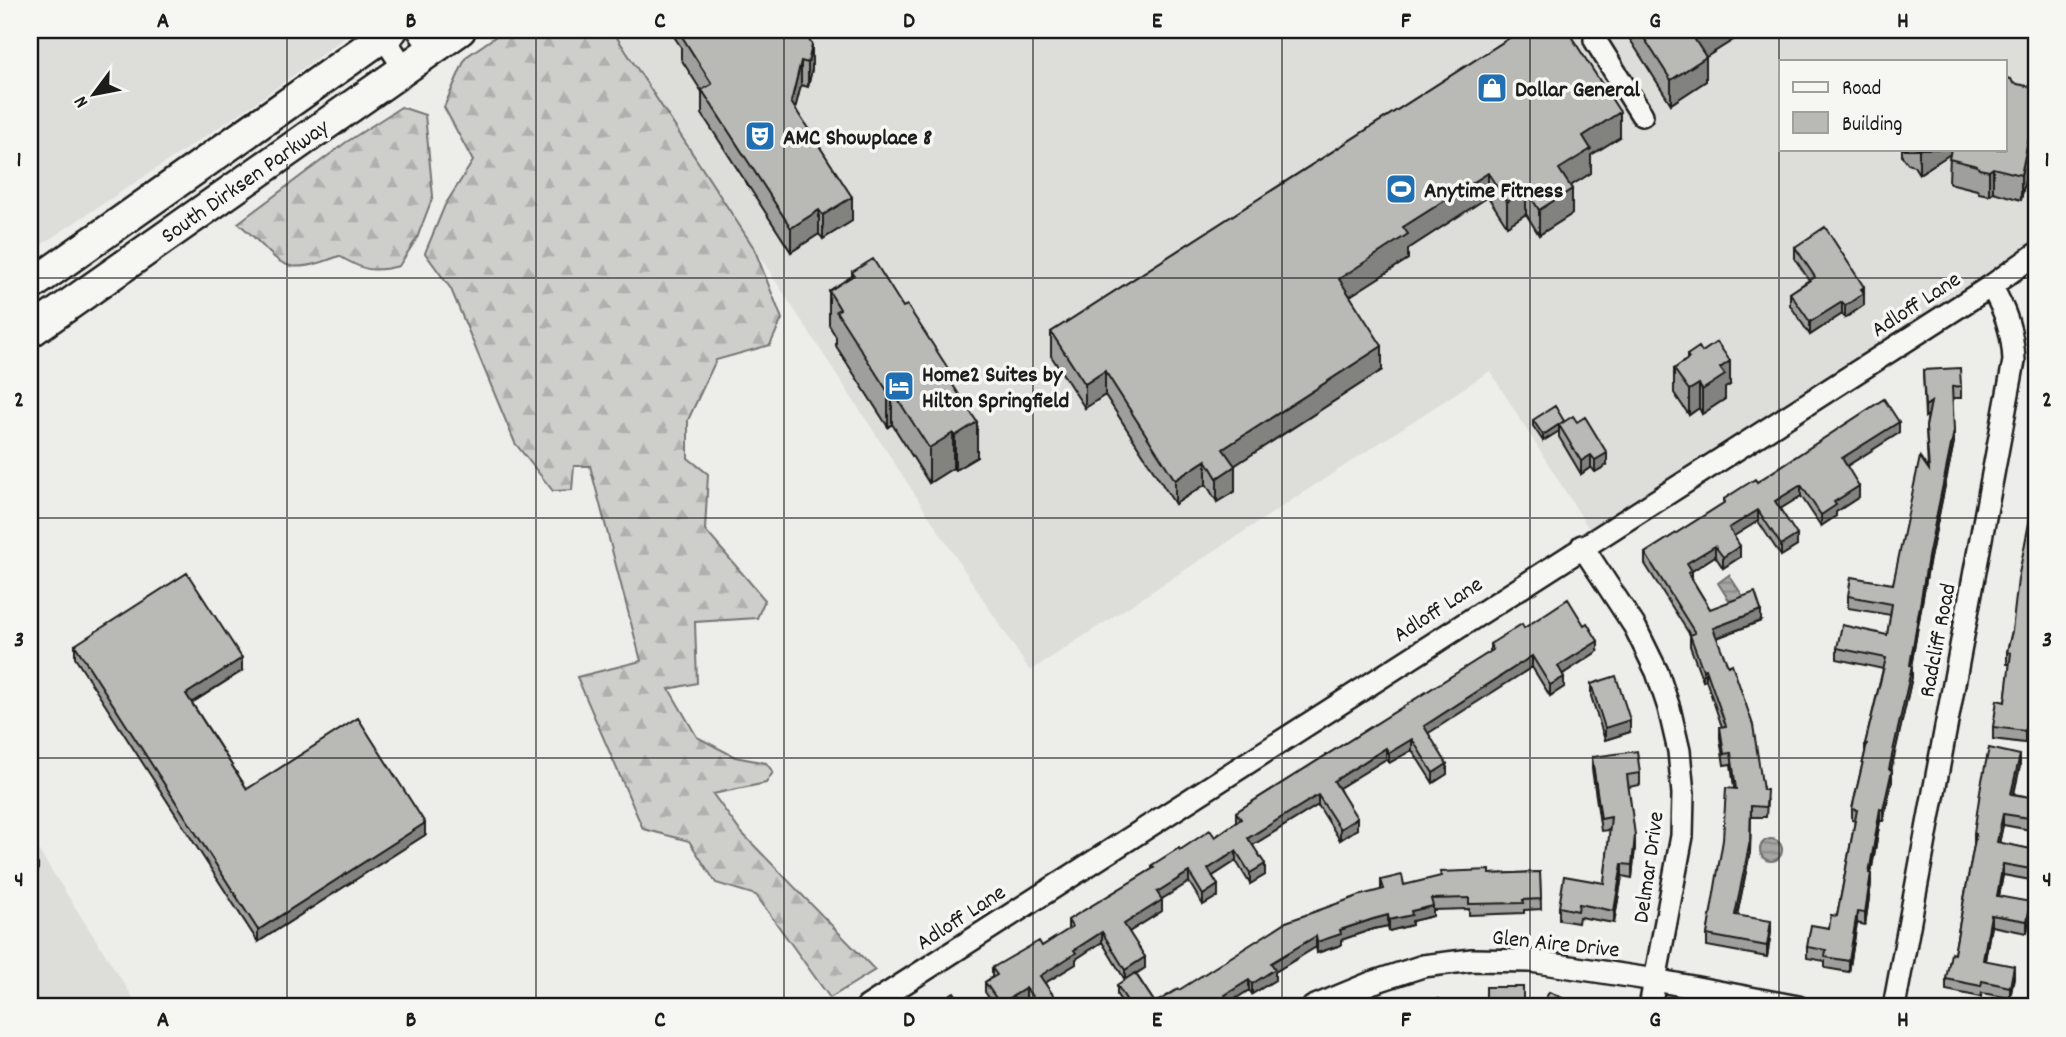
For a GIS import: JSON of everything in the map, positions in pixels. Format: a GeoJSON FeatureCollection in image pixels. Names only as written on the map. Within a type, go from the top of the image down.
{"type":"FeatureCollection","features":[{"type":"Feature","properties":{"kind":"main road","name":"South Dirksen Parkway"},"geometry":{"type":"LineString","coordinates":[[30,332],[404,68],[425,39],[460,30]]}},
{"type":"Feature","properties":{"kind":"main road","name":"South Dirksen Parkway"},"geometry":{"type":"LineString","coordinates":[[30,286],[385,32]]}},
{"type":"Feature","properties":{"kind":"street"},"geometry":{"type":"LineString","coordinates":[[385,32],[404,68]]}},
{"type":"Feature","properties":{"kind":"street"},"geometry":{"type":"LineString","coordinates":[[1595,40],[1642,116]]}},
{"type":"Feature","properties":{"kind":"street","name":"Adloff Lane"},"geometry":{"type":"LineString","coordinates":[[868,1007],[1582,546],[1991,286],[2036,254]]}},
{"type":"Feature","properties":{"kind":"street","name":"Radcliff Road"},"geometry":{"type":"LineString","coordinates":[[1894,1007],[2014,361],[2014,341],[2006,316],[1991,286]]}},
{"type":"Feature","properties":{"kind":"street","name":"Delmar Drive"},"geometry":{"type":"LineString","coordinates":[[1582,546],[1635,627],[1657,672],[1679,751],[1683,794],[1682,836],[1650,1007]]}},
{"type":"Feature","properties":{"kind":"street","name":"Glen Aire Drive"},"geometry":{"type":"LineString","coordinates":[[1313,1007],[1371,983],[1423,966],[1472,960],[1531,961],[1656,980],[1798,1007]]}},
{"type":"Feature","properties":{"kind":"shaded area"},"geometry":{"type":"Polygon","coordinates":[[[30,30],[355,30],[254,104],[30,252],[30,30]]]}},
{"type":"Feature","properties":{"kind":"shaded area"},"geometry":{"type":"Polygon","coordinates":[[[612,30],[2036,30],[2036,241],[1589,529],[1490,371],[1030,671],[612,30]]]}},
{"type":"Feature","properties":{"kind":"shaded area"},"geometry":{"type":"Polygon","coordinates":[[[1729,575],[1744,598],[1732,605],[1718,583],[1729,575]]]}},
{"type":"Feature","properties":{"kind":"shaded area"},"geometry":{"type":"Polygon","coordinates":[[[30,837],[139,1007],[30,1007],[30,837]]]}},
{"type":"Feature","properties":{"kind":"shaded area"},"geometry":{"type":"Polygon","coordinates":[[[1771,839],[1779,842],[1782,850],[1779,858],[1771,861],[1763,858],[1760,850],[1763,842],[1771,839]]]}},
{"type":"Feature","properties":{"kind":"green space"},"geometry":{"type":"Polygon","coordinates":[[[505,30],[612,30],[754,248],[782,319],[770,345],[716,360],[688,420],[688,458],[708,474],[705,530],[765,600],[757,618],[695,622],[697,683],[669,689],[697,737],[735,757],[766,763],[773,772],[766,783],[713,794],[740,831],[875,970],[830,998],[756,895],[716,883],[689,841],[643,829],[577,677],[641,661],[590,466],[574,466],[572,490],[553,491],[515,443],[451,289],[425,253],[445,205],[473,161],[444,107],[466,57],[505,30]]]}},
{"type":"Feature","properties":{"kind":"green space"},"geometry":{"type":"Polygon","coordinates":[[[401,107],[425,115],[433,196],[417,238],[399,266],[368,269],[339,256],[318,263],[291,266],[273,256],[238,223],[345,143],[401,107]]]}},
{"type":"Feature","properties":{"kind":"building"},"geometry":{"type":"Polygon","coordinates":[[[686,30],[804,31],[812,45],[808,63],[801,61],[791,102],[852,197],[823,215],[819,210],[791,228],[702,90],[712,84],[681,35],[686,30]]]}},
{"type":"Feature","properties":{"kind":"building"},"geometry":{"type":"Polygon","coordinates":[[[1522,30],[1567,30],[1620,112],[1583,136],[1591,149],[1559,169],[1572,189],[1539,210],[1526,189],[1507,202],[1488,173],[1403,227],[1408,234],[1339,279],[1382,346],[1223,449],[1235,466],[1217,478],[1206,460],[1175,480],[1105,371],[1085,384],[1051,332],[1522,30]]]}},
{"type":"Feature","properties":{"kind":"building"},"geometry":{"type":"Polygon","coordinates":[[[1639,30],[1711,30],[1695,40],[1706,57],[1671,80],[1639,30]]]}},
{"type":"Feature","properties":{"kind":"building"},"geometry":{"type":"Polygon","coordinates":[[[2007,78],[2013,83],[2036,88],[2033,135],[2029,137],[2021,175],[1993,168],[1989,171],[1979,169],[1977,166],[1949,159],[1951,150],[2007,150],[2007,78]]]}},
{"type":"Feature","properties":{"kind":"building"},"geometry":{"type":"Polygon","coordinates":[[[1825,227],[1864,287],[1861,289],[1864,293],[1845,306],[1842,302],[1810,322],[1790,293],[1815,277],[1795,247],[1825,227]]]}},
{"type":"Feature","properties":{"kind":"building"},"geometry":{"type":"Polygon","coordinates":[[[873,259],[903,307],[907,305],[949,370],[945,373],[977,422],[929,448],[892,390],[888,392],[836,311],[840,309],[829,291],[873,259]]]}},
{"type":"Feature","properties":{"kind":"building"},"geometry":{"type":"Polygon","coordinates":[[[1717,342],[1730,361],[1720,368],[1725,375],[1702,390],[1699,384],[1689,390],[1674,369],[1699,347],[1702,352],[1717,342]]]}},
{"type":"Feature","properties":{"kind":"building"},"geometry":{"type":"Polygon","coordinates":[[[1960,368],[1961,386],[1952,387],[1954,431],[1928,557],[1910,665],[1912,666],[1889,769],[1892,770],[1883,810],[1880,809],[1865,913],[1857,912],[1849,961],[1825,957],[1826,950],[1807,947],[1811,925],[1829,928],[1831,915],[1837,916],[1857,810],[1852,809],[1886,658],[1837,648],[1842,625],[1887,635],[1892,604],[1848,596],[1851,577],[1893,584],[1920,457],[1929,470],[1926,427],[1931,402],[1925,406],[1923,370],[1960,368]]]}},
{"type":"Feature","properties":{"kind":"building"},"geometry":{"type":"Polygon","coordinates":[[[1884,399],[1899,422],[1842,458],[1859,486],[1834,502],[1836,505],[1821,515],[1801,485],[1775,501],[1797,535],[1781,545],[1758,510],[1729,528],[1740,546],[1723,557],[1715,546],[1687,563],[1692,571],[1688,573],[1710,609],[1755,592],[1761,610],[1713,628],[1728,666],[1732,664],[1753,725],[1763,790],[1767,790],[1766,807],[1751,806],[1750,841],[1735,915],[1771,921],[1767,946],[1707,935],[1723,840],[1726,788],[1736,789],[1731,753],[1724,754],[1720,727],[1726,726],[1706,669],[1703,670],[1690,635],[1695,633],[1645,553],[1725,502],[1724,499],[1755,479],[1757,482],[1884,399]]]}},
{"type":"Feature","properties":{"kind":"building"},"geometry":{"type":"Polygon","coordinates":[[[1555,406],[1564,421],[1543,435],[1533,420],[1555,406]]]}},
{"type":"Feature","properties":{"kind":"building"},"geometry":{"type":"Polygon","coordinates":[[[1573,416],[1577,422],[1585,417],[1607,453],[1595,460],[1591,455],[1581,461],[1559,425],[1573,416]]]}},
{"type":"Feature","properties":{"kind":"building"},"geometry":{"type":"Polygon","coordinates":[[[2036,487],[2036,661],[2025,731],[1993,727],[1997,700],[2005,702],[2011,653],[2007,652],[2036,487]]]}},
{"type":"Feature","properties":{"kind":"building"},"geometry":{"type":"Polygon","coordinates":[[[187,573],[242,658],[186,694],[247,789],[358,718],[425,823],[258,930],[75,645],[187,573]]]}},
{"type":"Feature","properties":{"kind":"building"},"geometry":{"type":"Polygon","coordinates":[[[1568,599],[1598,641],[1558,666],[1564,677],[1550,685],[1532,656],[1424,726],[1447,764],[1433,773],[1412,739],[1389,753],[1386,748],[1334,781],[1357,818],[1340,829],[1318,795],[1248,838],[1265,864],[1250,873],[1236,851],[1208,869],[1218,885],[1203,895],[1189,872],[1157,892],[1162,900],[1124,924],[1145,957],[1125,970],[1102,932],[1040,976],[1061,1007],[1040,1007],[1026,988],[1000,1004],[985,982],[997,975],[992,968],[1039,941],[1042,946],[1072,927],[1068,920],[1154,868],[1152,865],[1179,848],[1180,850],[1210,830],[1215,837],[1241,819],[1236,812],[1493,650],[1490,644],[1522,624],[1524,628],[1568,599]]]}},
{"type":"Feature","properties":{"kind":"building"},"geometry":{"type":"Polygon","coordinates":[[[1616,676],[1630,720],[1605,728],[1591,684],[1616,676]]]}},
{"type":"Feature","properties":{"kind":"building"},"geometry":{"type":"Polygon","coordinates":[[[1989,748],[2020,755],[2011,794],[2036,798],[2036,819],[2003,814],[1997,842],[2036,850],[2036,870],[2003,864],[1997,896],[2031,902],[2027,921],[1991,915],[1983,960],[2014,966],[2010,987],[1982,981],[1981,986],[1946,979],[1951,953],[1954,954],[1989,748]]]}},
{"type":"Feature","properties":{"kind":"building"},"geometry":{"type":"Polygon","coordinates":[[[1637,751],[1640,773],[1627,775],[1635,835],[1632,865],[1622,864],[1614,911],[1579,904],[1578,911],[1559,907],[1564,876],[1604,883],[1611,817],[1601,819],[1592,757],[1637,751]]]}},
{"type":"Feature","properties":{"kind":"building"},"geometry":{"type":"Polygon","coordinates":[[[30,851],[38,865],[30,870],[30,851]]]}},
{"type":"Feature","properties":{"kind":"building"},"geometry":{"type":"Polygon","coordinates":[[[1490,870],[1490,874],[1540,872],[1541,899],[1523,900],[1524,903],[1469,904],[1469,898],[1431,899],[1433,906],[1411,911],[1412,915],[1389,920],[1388,915],[1373,919],[1340,930],[1341,934],[1317,942],[1316,936],[1271,963],[1275,969],[1252,984],[1249,980],[1225,995],[1229,1001],[1217,1007],[1131,1007],[1117,985],[1135,973],[1155,1003],[1286,922],[1384,889],[1381,880],[1402,875],[1404,885],[1441,876],[1440,872],[1490,870]]]}},
{"type":"Feature","properties":{"kind":"building"},"geometry":{"type":"Polygon","coordinates":[[[1486,987],[1523,987],[1523,1007],[1486,1007],[1486,987]]]}},
{"type":"Feature","properties":{"kind":"building"},"geometry":{"type":"Polygon","coordinates":[[[954,992],[963,1007],[929,1007],[954,992]]]}},
{"type":"Feature","properties":{"kind":"building"},"geometry":{"type":"Polygon","coordinates":[[[1549,992],[1582,1007],[1541,1007],[1549,992]]]}},
{"type":"Feature","properties":{"kind":"building"},"geometry":{"type":"Polygon","coordinates":[[[1439,999],[1440,1007],[1400,1007],[1439,999]]]}},
{"type":"Feature","properties":{"kind":"place","name":"Dollar General"},"geometry":{"type":"Point","coordinates":[1492,88]}},
{"type":"Feature","properties":{"kind":"place","name":"AMC Showplace 8"},"geometry":{"type":"Point","coordinates":[760,136]}},
{"type":"Feature","properties":{"kind":"place","name":"Anytime Fitness"},"geometry":{"type":"Point","coordinates":[1401,189]}},
{"type":"Feature","properties":{"kind":"place","name":"Home2 Suites by Hilton Springfield"},"geometry":{"type":"Point","coordinates":[899,386]}}]}
